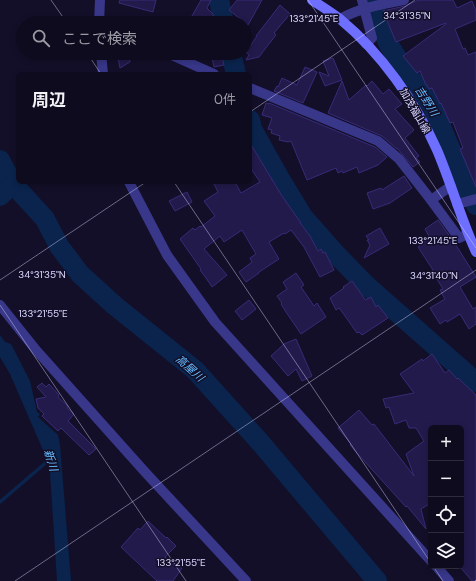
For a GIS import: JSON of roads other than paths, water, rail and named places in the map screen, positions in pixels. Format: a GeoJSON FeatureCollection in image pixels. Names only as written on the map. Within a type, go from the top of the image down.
{"type":"FeatureCollection","features":[{"type":"Feature","properties":{"kind":"main road","name":"加茂福山線"},"geometry":{"type":"LineString","coordinates":[[312,0],[340,19],[366,44],[394,76],[418,112],[437,150],[451,186],[462,203],[468,234],[476,252]]}},
{"type":"Feature","properties":{"kind":"street"},"geometry":{"type":"LineString","coordinates":[[99,16],[100,0]]}},
{"type":"Feature","properties":{"kind":"street"},"geometry":{"type":"LineString","coordinates":[[340,19],[365,5],[404,0]]}},
{"type":"Feature","properties":{"kind":"street"},"geometry":{"type":"LineString","coordinates":[[365,5],[372,38],[366,44]]}},
{"type":"Feature","properties":{"kind":"street"},"geometry":{"type":"LineString","coordinates":[[101,60],[102,72]]}},
{"type":"Feature","properties":{"kind":"street"},"geometry":{"type":"LineString","coordinates":[[183,60],[210,72]]}},
{"type":"Feature","properties":{"kind":"street"},"geometry":{"type":"LineString","coordinates":[[252,89],[378,141],[399,158],[459,238],[468,234]]}},
{"type":"Feature","properties":{"kind":"street"},"geometry":{"type":"LineString","coordinates":[[130,184],[167,255],[215,322],[428,558]]}},
{"type":"Feature","properties":{"kind":"street"},"geometry":{"type":"LineString","coordinates":[[431,200],[451,186]]}},
{"type":"Feature","properties":{"kind":"street"},"geometry":{"type":"LineString","coordinates":[[462,203],[476,199]]}},
{"type":"Feature","properties":{"kind":"street"},"geometry":{"type":"LineString","coordinates":[[0,305],[36,350],[150,478],[246,581]]}},
{"type":"Feature","properties":{"kind":"street"},"geometry":{"type":"LineString","coordinates":[[439,569],[449,581]]}},
{"type":"Feature","properties":{"kind":"water"},"geometry":{"type":"Polygon","coordinates":[[[0,335],[5,342],[11,344],[30,381],[37,412],[40,414],[38,417],[58,435],[71,581],[57,581],[50,472],[43,450],[10,374],[0,357],[0,335]]]}},
{"type":"Feature","properties":{"kind":"waterway"},"geometry":{"type":"LineString","coordinates":[[219,0],[222,16]]}},
{"type":"Feature","properties":{"kind":"waterway","name":"吉野川"},"geometry":{"type":"LineString","coordinates":[[373,0],[377,17],[389,45],[406,72],[432,105],[467,189],[476,205]]}},
{"type":"Feature","properties":{"kind":"waterway"},"geometry":{"type":"LineString","coordinates":[[233,60],[236,72]]}},
{"type":"Feature","properties":{"kind":"waterway"},"geometry":{"type":"LineString","coordinates":[[252,129],[303,217],[366,285],[476,382]]}},
{"type":"Feature","properties":{"kind":"waterway","name":"高屋川"},"geometry":{"type":"LineString","coordinates":[[0,160],[13,184],[45,219],[59,246],[80,274],[114,305],[195,370],[259,441],[377,581]]}},
{"type":"Feature","properties":{"kind":"waterway","name":"新川"},"geometry":{"type":"LineString","coordinates":[[0,196],[13,184]]}},
{"type":"Feature","properties":{"kind":"waterway"},"geometry":{"type":"LineString","coordinates":[[0,502],[49,460]]}}]}
